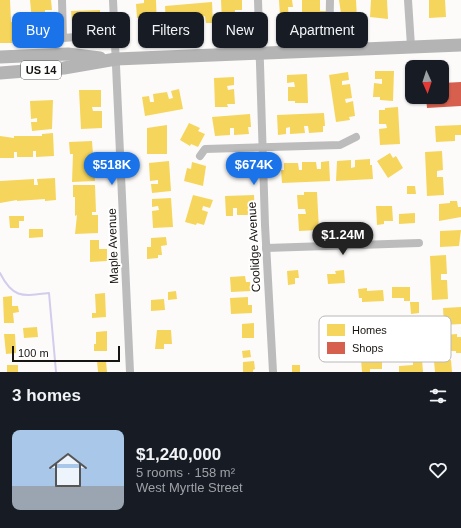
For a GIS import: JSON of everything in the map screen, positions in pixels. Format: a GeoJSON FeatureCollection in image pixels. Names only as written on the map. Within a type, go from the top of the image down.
{"type":"FeatureCollection","features":[{"type":"Feature","properties":{"kind":"main road","name":"US 14"},"geometry":{"type":"LineString","coordinates":[[0,73],[64,68],[116,59],[461,45]]}},
{"type":"Feature","properties":{"kind":"main road","name":"US 14"},"geometry":{"type":"LineString","coordinates":[[0,57],[68,54],[116,59]]}},
{"type":"Feature","properties":{"kind":"street"},"geometry":{"type":"LineString","coordinates":[[62,0],[63,38],[72,37]]}},
{"type":"Feature","properties":{"kind":"street","name":"Maple Avenue"},"geometry":{"type":"LineString","coordinates":[[113,0],[114,12]]}},
{"type":"Feature","properties":{"kind":"street","name":"Coolidge Avenue"},"geometry":{"type":"LineString","coordinates":[[258,0],[266,248],[273,372]]}},
{"type":"Feature","properties":{"kind":"street"},"geometry":{"type":"LineString","coordinates":[[330,0],[330,50]]}},
{"type":"Feature","properties":{"kind":"street"},"geometry":{"type":"LineString","coordinates":[[408,0],[411,46]]}},
{"type":"Feature","properties":{"kind":"street","name":"Maple Avenue"},"geometry":{"type":"LineString","coordinates":[[116,48],[130,372]]}},
{"type":"Feature","properties":{"kind":"street"},"geometry":{"type":"LineString","coordinates":[[200,156],[205,150],[218,148],[340,145],[356,138]]}},
{"type":"Feature","properties":{"kind":"street"},"geometry":{"type":"LineString","coordinates":[[266,248],[419,243]]}},
{"type":"Feature","properties":{"kind":"building: Homes"},"geometry":{"type":"Polygon","coordinates":[[[0,0],[10,0],[12,43],[0,43],[0,0]]]}},
{"type":"Feature","properties":{"kind":"building: Homes"},"geometry":{"type":"Polygon","coordinates":[[[30,0],[51,0],[52,10],[45,10],[45,12],[31,12],[30,0]]]}},
{"type":"Feature","properties":{"kind":"building: Homes"},"geometry":{"type":"Polygon","coordinates":[[[144,0],[156,0],[156,12],[138,12],[137,18],[136,4],[144,3],[144,0]]]}},
{"type":"Feature","properties":{"kind":"building: Homes"},"geometry":{"type":"Polygon","coordinates":[[[221,0],[242,0],[242,10],[235,10],[235,12],[222,12],[221,0]]]}},
{"type":"Feature","properties":{"kind":"building: Homes"},"geometry":{"type":"Polygon","coordinates":[[[279,0],[292,0],[293,7],[288,7],[288,12],[280,12],[279,0]]]}},
{"type":"Feature","properties":{"kind":"building: Homes"},"geometry":{"type":"Polygon","coordinates":[[[302,0],[320,0],[320,11],[327,11],[327,12],[302,12],[302,0]]]}},
{"type":"Feature","properties":{"kind":"building: Homes"},"geometry":{"type":"Polygon","coordinates":[[[339,0],[356,0],[357,12],[341,12],[339,0]]]}},
{"type":"Feature","properties":{"kind":"building: Homes"},"geometry":{"type":"Polygon","coordinates":[[[371,0],[387,0],[388,19],[370,17],[371,0]]]}},
{"type":"Feature","properties":{"kind":"building: Homes"},"geometry":{"type":"Polygon","coordinates":[[[429,0],[445,0],[446,17],[429,18],[429,0]]]}},
{"type":"Feature","properties":{"kind":"building: Homes"},"geometry":{"type":"Polygon","coordinates":[[[212,2],[212,23],[206,23],[204,12],[165,12],[165,6],[212,2]]]}},
{"type":"Feature","properties":{"kind":"building: Homes"},"geometry":{"type":"Polygon","coordinates":[[[100,10],[100,12],[72,12],[72,23],[71,11],[100,10]]]}},
{"type":"Feature","properties":{"kind":"building: Homes"},"geometry":{"type":"Polygon","coordinates":[[[375,71],[394,71],[393,101],[380,100],[380,97],[373,97],[374,83],[382,84],[382,79],[375,79],[375,71]]]}},
{"type":"Feature","properties":{"kind":"building: Homes"},"geometry":{"type":"Polygon","coordinates":[[[348,72],[349,80],[342,81],[342,85],[350,84],[352,98],[345,99],[346,103],[353,101],[355,116],[349,117],[350,120],[336,122],[329,75],[348,72]]]}},
{"type":"Feature","properties":{"kind":"building: Homes"},"geometry":{"type":"Polygon","coordinates":[[[307,74],[308,103],[295,103],[295,101],[288,101],[288,87],[295,87],[294,82],[287,83],[287,75],[307,74]]]}},
{"type":"Feature","properties":{"kind":"building: Homes"},"geometry":{"type":"Polygon","coordinates":[[[234,77],[234,85],[227,86],[228,90],[234,89],[235,104],[227,104],[228,107],[215,107],[214,78],[234,77]]]}},
{"type":"Feature","properties":{"kind":"building: Homes"},"geometry":{"type":"Polygon","coordinates":[[[179,89],[183,109],[145,116],[142,97],[149,96],[150,102],[154,102],[153,94],[167,92],[169,99],[173,98],[171,91],[179,89]]]}},
{"type":"Feature","properties":{"kind":"building: Homes"},"geometry":{"type":"Polygon","coordinates":[[[79,90],[101,90],[101,107],[92,107],[93,111],[102,111],[102,128],[81,129],[79,90]]]}},
{"type":"Feature","properties":{"kind":"building: Homes"},"geometry":{"type":"Polygon","coordinates":[[[53,100],[52,129],[32,131],[31,122],[37,122],[37,118],[31,119],[30,101],[53,100]]]}},
{"type":"Feature","properties":{"kind":"building: Homes"},"geometry":{"type":"Polygon","coordinates":[[[398,107],[400,144],[380,145],[379,129],[387,128],[386,124],[379,124],[379,110],[398,107]]]}},
{"type":"Feature","properties":{"kind":"building: Homes"},"geometry":{"type":"Polygon","coordinates":[[[324,113],[325,126],[323,126],[323,132],[309,133],[308,126],[304,126],[305,133],[290,134],[290,127],[286,128],[286,134],[278,135],[277,115],[324,113]]]}},
{"type":"Feature","properties":{"kind":"building: Homes"},"geometry":{"type":"Polygon","coordinates":[[[250,114],[251,127],[248,127],[249,134],[234,135],[234,128],[230,128],[230,135],[215,136],[212,117],[250,114]]]}},
{"type":"Feature","properties":{"kind":"building: Homes"},"geometry":{"type":"Polygon","coordinates":[[[189,123],[200,128],[198,131],[205,134],[198,147],[191,144],[190,146],[180,140],[189,123]]]}},
{"type":"Feature","properties":{"kind":"building: Homes"},"geometry":{"type":"Polygon","coordinates":[[[167,125],[167,154],[147,154],[147,128],[167,125]]]}},
{"type":"Feature","properties":{"kind":"building: Homes"},"geometry":{"type":"Polygon","coordinates":[[[461,125],[461,135],[455,135],[455,141],[436,142],[435,126],[461,125]]]}},
{"type":"Feature","properties":{"kind":"building: Homes"},"geometry":{"type":"Polygon","coordinates":[[[53,133],[54,156],[36,157],[36,151],[33,151],[33,157],[17,157],[17,152],[14,152],[14,158],[0,158],[0,136],[14,138],[14,136],[42,136],[42,134],[53,133]]]}},
{"type":"Feature","properties":{"kind":"building: Homes"},"geometry":{"type":"Polygon","coordinates":[[[92,141],[95,181],[72,182],[73,154],[70,154],[69,142],[92,141]]]}},
{"type":"Feature","properties":{"kind":"building: Homes"},"geometry":{"type":"Polygon","coordinates":[[[442,151],[443,170],[437,171],[437,177],[443,177],[444,195],[427,196],[425,152],[442,151]]]}},
{"type":"Feature","properties":{"kind":"building: Homes"},"geometry":{"type":"Polygon","coordinates":[[[390,153],[393,158],[396,156],[403,168],[388,178],[377,161],[390,153]]]}},
{"type":"Feature","properties":{"kind":"building: Homes"},"geometry":{"type":"Polygon","coordinates":[[[370,159],[373,179],[336,181],[337,161],[351,160],[351,168],[355,167],[355,160],[370,159]]]}},
{"type":"Feature","properties":{"kind":"building: Homes"},"geometry":{"type":"Polygon","coordinates":[[[169,161],[171,191],[152,193],[151,184],[158,184],[158,180],[150,181],[149,163],[169,161]]]}},
{"type":"Feature","properties":{"kind":"building: Homes"},"geometry":{"type":"Polygon","coordinates":[[[329,161],[330,181],[282,183],[281,170],[284,170],[284,163],[298,163],[299,170],[302,170],[302,162],[316,162],[317,169],[321,169],[321,162],[329,161]]]}},
{"type":"Feature","properties":{"kind":"building: Homes"},"geometry":{"type":"Polygon","coordinates":[[[192,162],[206,166],[203,186],[184,181],[187,168],[191,169],[192,162]]]}},
{"type":"Feature","properties":{"kind":"building: Homes"},"geometry":{"type":"Polygon","coordinates":[[[55,178],[56,200],[17,200],[0,203],[0,181],[34,179],[34,185],[38,185],[37,179],[55,178]]]}},
{"type":"Feature","properties":{"kind":"building: Homes"},"geometry":{"type":"Polygon","coordinates":[[[73,185],[95,185],[96,212],[92,212],[92,215],[98,215],[98,233],[75,234],[77,215],[75,216],[75,197],[73,197],[73,185]]]}},
{"type":"Feature","properties":{"kind":"building: Homes"},"geometry":{"type":"Polygon","coordinates":[[[407,186],[415,186],[416,194],[407,194],[407,186]]]}},
{"type":"Feature","properties":{"kind":"building: Homes"},"geometry":{"type":"Polygon","coordinates":[[[304,192],[317,192],[319,230],[299,231],[298,214],[306,214],[305,209],[298,209],[297,195],[304,195],[304,192]]]}},
{"type":"Feature","properties":{"kind":"building: Homes"},"geometry":{"type":"Polygon","coordinates":[[[193,195],[213,200],[210,208],[203,206],[202,210],[208,212],[204,225],[197,223],[196,225],[185,222],[193,195]]]}},
{"type":"Feature","properties":{"kind":"building: Homes"},"geometry":{"type":"Polygon","coordinates":[[[254,195],[255,215],[237,215],[237,208],[233,208],[233,216],[226,216],[225,196],[254,195]]]}},
{"type":"Feature","properties":{"kind":"building: Homes"},"geometry":{"type":"Polygon","coordinates":[[[171,198],[173,227],[153,228],[152,211],[159,210],[158,206],[152,207],[152,199],[171,198]]]}},
{"type":"Feature","properties":{"kind":"building: Homes"},"geometry":{"type":"Polygon","coordinates":[[[450,201],[457,201],[458,207],[461,207],[461,217],[439,221],[439,204],[450,203],[450,201]]]}},
{"type":"Feature","properties":{"kind":"building: Homes"},"geometry":{"type":"Polygon","coordinates":[[[376,206],[392,206],[393,221],[384,221],[384,224],[377,225],[376,206]]]}},
{"type":"Feature","properties":{"kind":"building: Homes"},"geometry":{"type":"Polygon","coordinates":[[[415,213],[415,223],[399,224],[399,214],[415,213]]]}},
{"type":"Feature","properties":{"kind":"building: Homes"},"geometry":{"type":"Polygon","coordinates":[[[9,216],[24,216],[24,221],[19,221],[19,228],[10,228],[9,216]]]}},
{"type":"Feature","properties":{"kind":"building: Homes"},"geometry":{"type":"Polygon","coordinates":[[[29,229],[43,229],[43,237],[29,238],[29,229]]]}},
{"type":"Feature","properties":{"kind":"building: Homes"},"geometry":{"type":"Polygon","coordinates":[[[461,230],[459,246],[440,247],[440,231],[461,230]]]}},
{"type":"Feature","properties":{"kind":"building: Homes"},"geometry":{"type":"Polygon","coordinates":[[[166,237],[167,245],[161,246],[162,255],[158,255],[158,258],[147,259],[147,247],[151,247],[151,238],[166,237]]]}},
{"type":"Feature","properties":{"kind":"building: Homes"},"geometry":{"type":"Polygon","coordinates":[[[90,240],[99,240],[99,249],[107,249],[107,261],[90,262],[90,240]]]}},
{"type":"Feature","properties":{"kind":"building: Homes"},"geometry":{"type":"Polygon","coordinates":[[[446,255],[447,274],[441,274],[441,280],[447,280],[448,299],[432,300],[430,256],[446,255]]]}},
{"type":"Feature","properties":{"kind":"building: Homes"},"geometry":{"type":"Polygon","coordinates":[[[298,270],[299,278],[295,278],[295,284],[288,285],[287,271],[298,270]]]}},
{"type":"Feature","properties":{"kind":"building: Homes"},"geometry":{"type":"Polygon","coordinates":[[[344,270],[345,283],[328,284],[327,274],[336,274],[335,271],[344,270]]]}},
{"type":"Feature","properties":{"kind":"building: Homes"},"geometry":{"type":"Polygon","coordinates":[[[245,276],[246,282],[250,282],[251,291],[231,292],[230,277],[245,276]]]}},
{"type":"Feature","properties":{"kind":"building: Homes"},"geometry":{"type":"Polygon","coordinates":[[[392,287],[410,287],[410,301],[404,301],[404,298],[392,298],[392,287]]]}},
{"type":"Feature","properties":{"kind":"building: Homes"},"geometry":{"type":"Polygon","coordinates":[[[367,288],[367,291],[383,290],[384,301],[362,302],[362,298],[359,298],[358,289],[367,288]]]}},
{"type":"Feature","properties":{"kind":"building: Homes"},"geometry":{"type":"Polygon","coordinates":[[[176,291],[177,299],[168,300],[168,292],[176,291]]]}},
{"type":"Feature","properties":{"kind":"building: Homes"},"geometry":{"type":"Polygon","coordinates":[[[105,293],[106,317],[92,318],[92,313],[96,313],[95,294],[105,293]]]}},
{"type":"Feature","properties":{"kind":"building: Homes"},"geometry":{"type":"Polygon","coordinates":[[[12,296],[12,306],[18,306],[19,312],[13,313],[14,323],[4,323],[3,297],[12,296]]]}},
{"type":"Feature","properties":{"kind":"building: Homes"},"geometry":{"type":"Polygon","coordinates":[[[248,297],[248,305],[252,305],[252,313],[231,314],[230,298],[248,297]]]}},
{"type":"Feature","properties":{"kind":"building: Homes"},"geometry":{"type":"Polygon","coordinates":[[[164,299],[165,310],[151,311],[151,300],[164,299]]]}},
{"type":"Feature","properties":{"kind":"building: Homes"},"geometry":{"type":"Polygon","coordinates":[[[410,302],[419,302],[419,313],[411,314],[410,302]]]}},
{"type":"Feature","properties":{"kind":"building: Homes"},"geometry":{"type":"Polygon","coordinates":[[[461,307],[461,324],[451,325],[451,316],[443,316],[443,308],[461,307]]]}},
{"type":"Feature","properties":{"kind":"building: Homes"},"geometry":{"type":"Polygon","coordinates":[[[254,323],[254,338],[242,338],[242,324],[254,323]]]}},
{"type":"Feature","properties":{"kind":"building: Homes"},"geometry":{"type":"Polygon","coordinates":[[[37,327],[38,337],[24,338],[23,328],[37,327]]]}},
{"type":"Feature","properties":{"kind":"building: Homes"},"geometry":{"type":"Polygon","coordinates":[[[157,330],[171,330],[172,344],[164,344],[164,349],[155,349],[157,330]]]}},
{"type":"Feature","properties":{"kind":"building: Homes"},"geometry":{"type":"Polygon","coordinates":[[[107,331],[107,351],[94,351],[94,344],[96,344],[96,332],[107,331]]]}},
{"type":"Feature","properties":{"kind":"building: Homes"},"geometry":{"type":"Polygon","coordinates":[[[4,334],[15,334],[16,353],[6,354],[4,334]]]}},
{"type":"Feature","properties":{"kind":"building: Homes"},"geometry":{"type":"Polygon","coordinates":[[[451,334],[457,334],[457,337],[461,337],[461,353],[451,351],[451,334]]]}},
{"type":"Feature","properties":{"kind":"building: Homes"},"geometry":{"type":"Polygon","coordinates":[[[250,350],[251,357],[243,358],[242,351],[250,350]]]}},
{"type":"Feature","properties":{"kind":"building: Homes"},"geometry":{"type":"Polygon","coordinates":[[[451,360],[452,372],[435,372],[434,362],[451,362],[451,360]]]}},
{"type":"Feature","properties":{"kind":"building: Homes"},"geometry":{"type":"Polygon","coordinates":[[[97,361],[106,361],[107,372],[98,372],[97,361]]]}},
{"type":"Feature","properties":{"kind":"building: Homes"},"geometry":{"type":"Polygon","coordinates":[[[254,361],[255,369],[253,372],[243,372],[243,362],[254,361]]]}},
{"type":"Feature","properties":{"kind":"building: Homes"},"geometry":{"type":"Polygon","coordinates":[[[361,362],[382,362],[382,369],[370,369],[370,372],[362,372],[361,362]]]}},
{"type":"Feature","properties":{"kind":"building: Homes"},"geometry":{"type":"Polygon","coordinates":[[[413,362],[422,362],[423,372],[399,372],[399,366],[413,365],[413,362]]]}},
{"type":"Feature","properties":{"kind":"building: Homes"},"geometry":{"type":"Polygon","coordinates":[[[7,365],[18,365],[18,372],[7,372],[7,365]]]}},
{"type":"Feature","properties":{"kind":"building: Homes"},"geometry":{"type":"Polygon","coordinates":[[[292,365],[300,365],[300,372],[292,372],[292,365]]]}},
{"type":"Feature","properties":{"kind":"building: Shops"},"geometry":{"type":"Polygon","coordinates":[[[461,82],[461,106],[427,108],[427,104],[449,104],[449,83],[461,82]]]}},
{"type":"Feature","properties":{"kind":"waterway"},"geometry":{"type":"LineString","coordinates":[[0,273],[9,288],[14,292],[25,295],[49,293],[56,372]]}}]}
